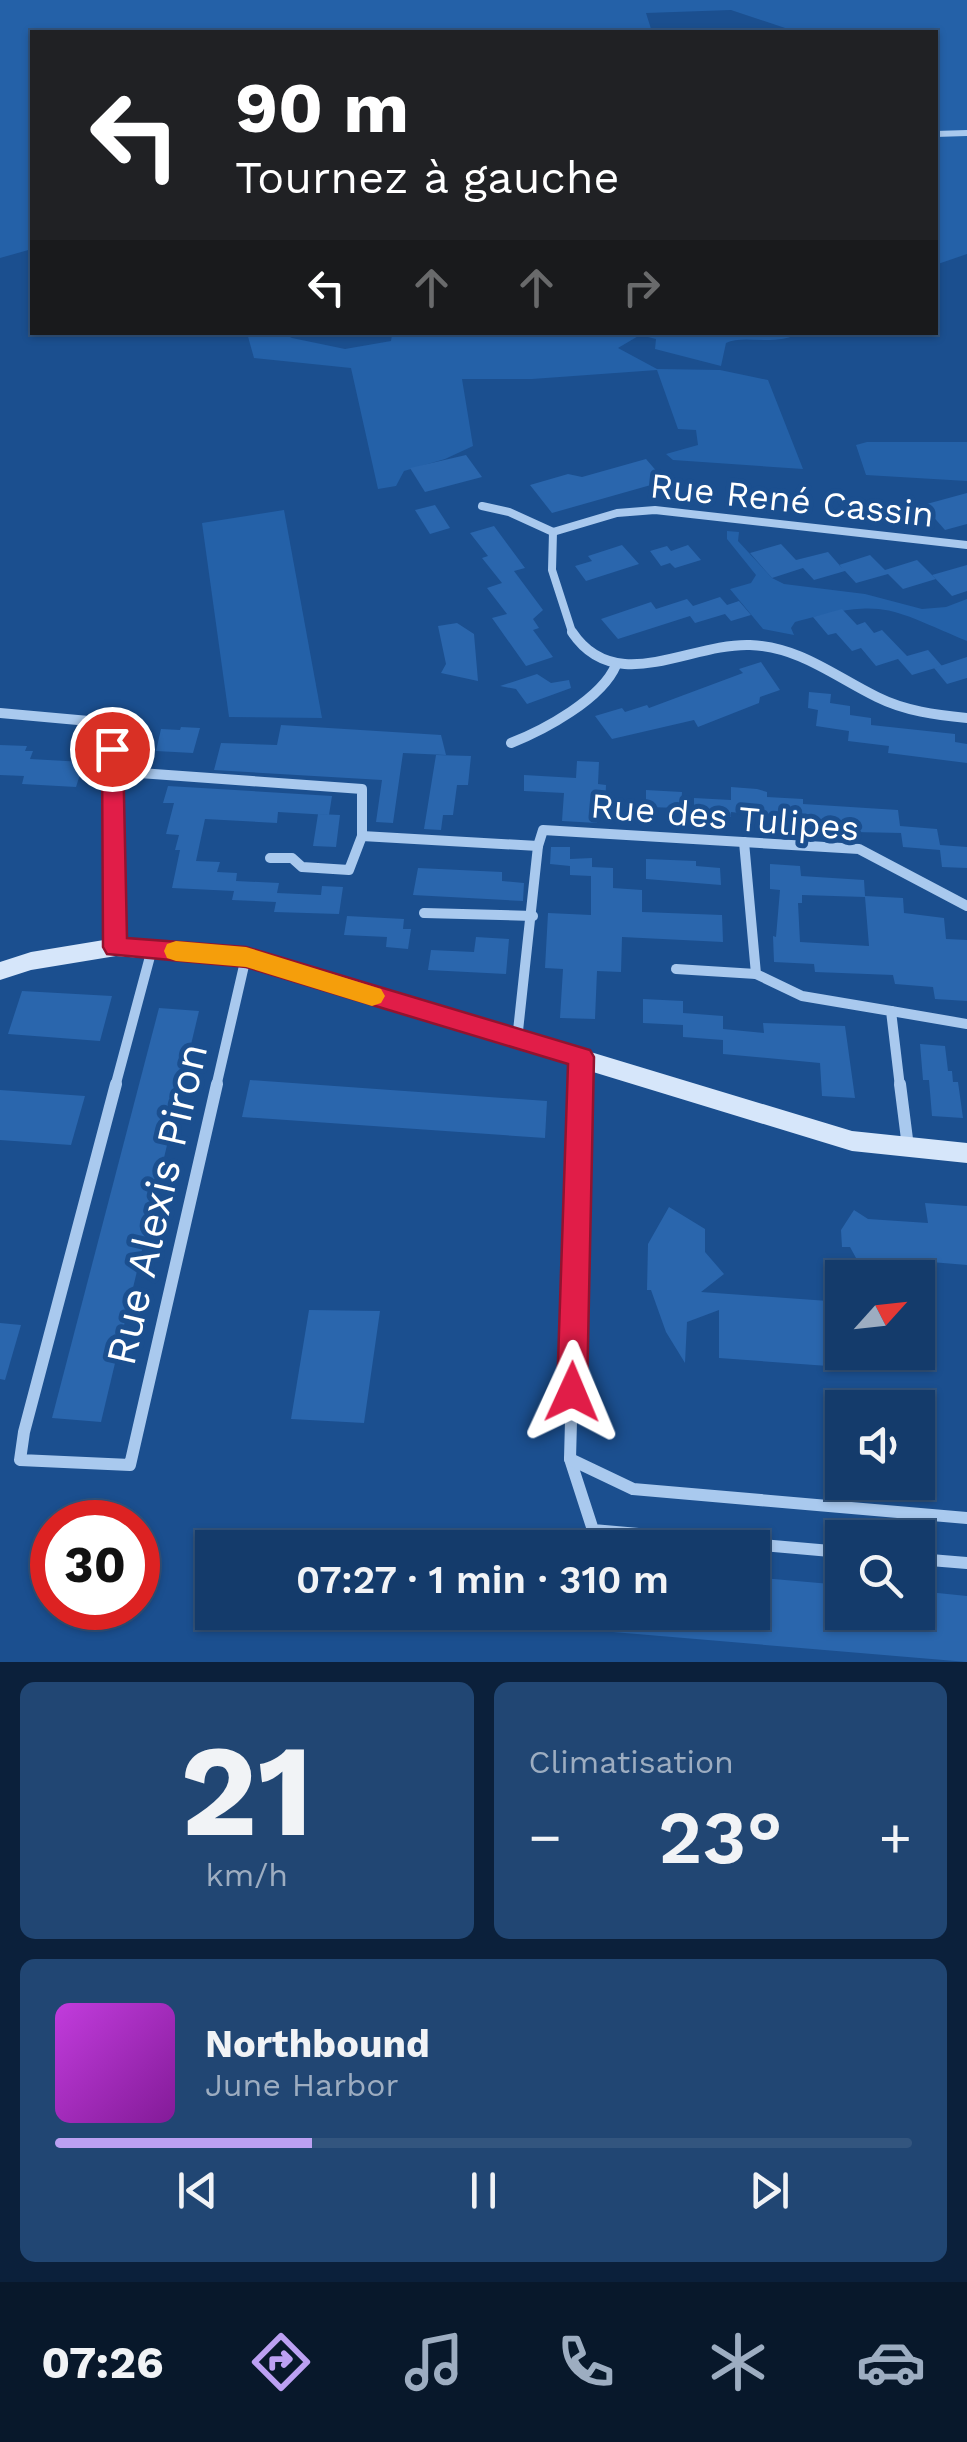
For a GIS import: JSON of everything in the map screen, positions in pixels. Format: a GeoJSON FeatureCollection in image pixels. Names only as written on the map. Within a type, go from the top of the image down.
{"type":"FeatureCollection","features":[{"type":"Feature","properties":{"kind":"main road"},"geometry":{"type":"LineString","coordinates":[[0,972],[30,961],[116,947],[246,957],[852,1141],[967,1154]]}},
{"type":"Feature","properties":{"kind":"street"},"geometry":{"type":"LineString","coordinates":[[938,134],[967,134]]}},
{"type":"Feature","properties":{"kind":"street"},"geometry":{"type":"LineString","coordinates":[[482,506],[508,512],[553,532],[548,554],[573,639],[591,656],[616,665],[654,665],[726,646],[773,647],[818,662],[892,704],[967,718]]}},
{"type":"Feature","properties":{"kind":"street","name":"Rue René Cassin"},"geometry":{"type":"LineString","coordinates":[[553,532],[617,514],[655,510],[967,546]]}},
{"type":"Feature","properties":{"kind":"street"},"geometry":{"type":"LineString","coordinates":[[511,744],[556,724],[612,675],[616,665]]}},
{"type":"Feature","properties":{"kind":"street"},"geometry":{"type":"LineString","coordinates":[[0,713],[100,722],[110,733],[116,947]]}},
{"type":"Feature","properties":{"kind":"street"},"geometry":{"type":"LineString","coordinates":[[112,771],[362,789],[362,836],[349,870],[302,867],[292,858],[270,858]]}},
{"type":"Feature","properties":{"kind":"street","name":"Rue des Tulipes"},"geometry":{"type":"LineString","coordinates":[[538,846],[543,830],[859,849],[967,906]]}},
{"type":"Feature","properties":{"kind":"street"},"geometry":{"type":"LineString","coordinates":[[362,836],[538,846],[517,1040]]}},
{"type":"Feature","properties":{"kind":"street"},"geometry":{"type":"LineString","coordinates":[[744,842],[756,974]]}},
{"type":"Feature","properties":{"kind":"street"},"geometry":{"type":"LineString","coordinates":[[424,912],[533,916]]}},
{"type":"Feature","properties":{"kind":"street","name":"Rue Alexis Piron"},"geometry":{"type":"LineString","coordinates":[[152,949],[24,1432],[20,1460],[130,1464],[246,957]]}},
{"type":"Feature","properties":{"kind":"street"},"geometry":{"type":"LineString","coordinates":[[676,969],[756,974],[802,996],[967,1024]]}},
{"type":"Feature","properties":{"kind":"street"},"geometry":{"type":"LineString","coordinates":[[891,1011],[908,1147]]}},
{"type":"Feature","properties":{"kind":"street"},"geometry":{"type":"LineString","coordinates":[[581,1057],[570,1459],[594,1530],[825,1550]]}},
{"type":"Feature","properties":{"kind":"street"},"geometry":{"type":"LineString","coordinates":[[570,1459],[632,1489],[967,1518]]}},
{"type":"Feature","properties":{"kind":"street"},"geometry":{"type":"LineString","coordinates":[[935,1560],[967,1563]]}},
{"type":"Feature","properties":{"kind":"shaded area"},"geometry":{"type":"Polygon","coordinates":[[[0,0],[967,0],[967,254],[938,264],[938,30],[791,30],[731,10],[646,13],[651,30],[30,30],[30,250],[0,258],[0,0]]]}},
{"type":"Feature","properties":{"kind":"shaded area"},"geometry":{"type":"Polygon","coordinates":[[[248,335],[286,335],[345,349],[391,341],[392,335],[640,335],[618,348],[657,369],[720,370],[768,380],[803,469],[673,460],[666,454],[698,445],[696,430],[678,429],[657,370],[532,379],[462,379],[473,446],[404,471],[396,486],[378,489],[351,368],[254,358],[248,335]]]}},
{"type":"Feature","properties":{"kind":"shaded area"},"geometry":{"type":"Polygon","coordinates":[[[640,335],[796,335],[726,343],[721,366],[655,349],[656,339],[640,335]]]}},
{"type":"Feature","properties":{"kind":"shaded area"},"geometry":{"type":"Polygon","coordinates":[[[967,442],[967,481],[866,475],[856,445],[967,442]]]}},
{"type":"Feature","properties":{"kind":"shaded area"},"geometry":{"type":"Polygon","coordinates":[[[284,510],[322,718],[229,717],[202,523],[284,510]]]}},
{"type":"Feature","properties":{"kind":"shaded area"},"geometry":{"type":"Polygon","coordinates":[[[727,531],[739,532],[738,541],[772,578],[784,584],[865,594],[922,609],[946,607],[967,599],[967,641],[900,614],[867,608],[795,622],[791,628],[794,635],[763,629],[730,589],[751,583],[756,575],[727,539],[727,531]]]}},
{"type":"Feature","properties":{"kind":"building"},"geometry":{"type":"Polygon","coordinates":[[[466,455],[482,477],[425,492],[410,468],[466,455]]]}},
{"type":"Feature","properties":{"kind":"building"},"geometry":{"type":"Polygon","coordinates":[[[646,459],[665,481],[552,513],[530,485],[568,474],[582,477],[646,459]]]}},
{"type":"Feature","properties":{"kind":"building"},"geometry":{"type":"Polygon","coordinates":[[[967,493],[967,524],[945,530],[923,505],[967,493]]]}},
{"type":"Feature","properties":{"kind":"building"},"geometry":{"type":"Polygon","coordinates":[[[435,505],[450,528],[430,534],[415,510],[435,505]]]}},
{"type":"Feature","properties":{"kind":"building"},"geometry":{"type":"Polygon","coordinates":[[[494,526],[525,568],[514,571],[543,610],[533,619],[539,628],[533,630],[553,657],[526,666],[492,618],[507,614],[487,588],[502,583],[482,558],[488,556],[470,533],[494,526]]]}},
{"type":"Feature","properties":{"kind":"building"},"geometry":{"type":"Polygon","coordinates":[[[781,544],[796,560],[828,552],[839,565],[870,555],[885,570],[917,560],[936,579],[903,589],[888,574],[856,583],[845,571],[814,580],[803,568],[772,578],[750,553],[781,544]]]}},
{"type":"Feature","properties":{"kind":"building"},"geometry":{"type":"Polygon","coordinates":[[[622,545],[639,564],[586,581],[575,566],[592,561],[588,556],[622,545]]]}},
{"type":"Feature","properties":{"kind":"building"},"geometry":{"type":"Polygon","coordinates":[[[688,545],[701,560],[675,568],[670,563],[661,566],[650,551],[667,546],[671,551],[688,545]]]}},
{"type":"Feature","properties":{"kind":"building"},"geometry":{"type":"Polygon","coordinates":[[[967,565],[967,591],[952,596],[932,575],[967,565]]]}},
{"type":"Feature","properties":{"kind":"building"},"geometry":{"type":"Polygon","coordinates":[[[720,597],[727,605],[739,601],[751,615],[731,621],[725,614],[695,623],[690,616],[618,639],[601,619],[651,602],[656,609],[687,599],[693,606],[720,597]]]}},
{"type":"Feature","properties":{"kind":"building"},"geometry":{"type":"Polygon","coordinates":[[[842,609],[857,625],[865,622],[874,633],[882,630],[907,656],[928,650],[942,666],[912,675],[898,659],[876,666],[861,648],[852,651],[836,633],[828,635],[813,617],[842,609]]]}},
{"type":"Feature","properties":{"kind":"building"},"geometry":{"type":"Polygon","coordinates":[[[457,623],[474,634],[478,681],[441,673],[446,664],[438,626],[457,623]]]}},
{"type":"Feature","properties":{"kind":"building"},"geometry":{"type":"Polygon","coordinates":[[[967,657],[967,678],[947,684],[934,668],[967,657]]]}},
{"type":"Feature","properties":{"kind":"building"},"geometry":{"type":"Polygon","coordinates":[[[761,662],[780,690],[760,697],[759,703],[698,727],[694,720],[612,739],[595,716],[622,708],[625,712],[647,705],[649,708],[743,673],[739,669],[761,662]]]}},
{"type":"Feature","properties":{"kind":"building"},"geometry":{"type":"Polygon","coordinates":[[[537,674],[551,683],[569,680],[571,688],[527,704],[516,689],[500,686],[537,674]]]}},
{"type":"Feature","properties":{"kind":"building"},"geometry":{"type":"Polygon","coordinates":[[[809,692],[831,694],[830,703],[850,706],[850,715],[871,718],[871,725],[955,734],[955,742],[967,744],[967,763],[888,753],[889,746],[848,741],[849,731],[816,726],[818,710],[808,708],[809,692]]]}},
{"type":"Feature","properties":{"kind":"building"},"geometry":{"type":"Polygon","coordinates":[[[281,725],[441,735],[446,755],[403,753],[393,823],[376,822],[382,780],[214,770],[221,743],[277,745],[281,725]]]}},
{"type":"Feature","properties":{"kind":"building"},"geometry":{"type":"Polygon","coordinates":[[[200,728],[193,753],[156,751],[161,729],[200,728]]]}},
{"type":"Feature","properties":{"kind":"building"},"geometry":{"type":"Polygon","coordinates":[[[0,745],[27,746],[25,751],[33,751],[30,759],[84,762],[76,787],[22,784],[24,776],[0,775],[0,745]]]}},
{"type":"Feature","properties":{"kind":"building"},"geometry":{"type":"Polygon","coordinates":[[[436,755],[471,756],[468,785],[457,785],[453,815],[443,815],[441,830],[424,829],[436,755]]]}},
{"type":"Feature","properties":{"kind":"building"},"geometry":{"type":"Polygon","coordinates":[[[577,761],[599,762],[598,784],[606,785],[605,808],[603,814],[597,814],[597,823],[562,821],[564,793],[524,791],[524,775],[576,778],[577,761]]]}},
{"type":"Feature","properties":{"kind":"building"},"geometry":{"type":"Polygon","coordinates":[[[168,786],[332,796],[329,815],[278,812],[277,823],[205,819],[196,861],[220,862],[217,872],[237,873],[236,881],[279,883],[277,893],[321,895],[322,886],[343,887],[339,914],[274,912],[276,902],[232,900],[234,891],[172,888],[180,850],[175,850],[179,835],[166,834],[174,803],[163,803],[168,786]]]}},
{"type":"Feature","properties":{"kind":"building"},"geometry":{"type":"Polygon","coordinates":[[[731,787],[757,789],[767,792],[767,797],[803,799],[803,804],[898,810],[900,826],[937,829],[940,845],[967,847],[967,868],[942,867],[940,850],[903,847],[901,833],[854,832],[827,828],[827,823],[731,812],[731,787]]]}},
{"type":"Feature","properties":{"kind":"building"},"geometry":{"type":"Polygon","coordinates":[[[646,790],[682,792],[681,808],[646,807],[646,790]]]}},
{"type":"Feature","properties":{"kind":"building"},"geometry":{"type":"Polygon","coordinates":[[[694,798],[731,800],[731,817],[694,814],[694,798]]]}},
{"type":"Feature","properties":{"kind":"building"},"geometry":{"type":"Polygon","coordinates":[[[318,814],[340,815],[336,847],[313,846],[318,814]]]}},
{"type":"Feature","properties":{"kind":"building"},"geometry":{"type":"Polygon","coordinates":[[[551,847],[570,847],[570,859],[592,858],[592,867],[613,868],[613,888],[642,890],[642,912],[722,915],[723,942],[622,937],[621,972],[597,971],[595,1019],[560,1018],[563,969],[545,968],[548,913],[591,915],[591,876],[570,875],[570,866],[550,864],[551,847]]]}},
{"type":"Feature","properties":{"kind":"building"},"geometry":{"type":"Polygon","coordinates":[[[646,859],[696,861],[696,866],[720,868],[721,885],[646,879],[646,859]]]}},
{"type":"Feature","properties":{"kind":"building"},"geometry":{"type":"Polygon","coordinates":[[[770,864],[800,866],[801,876],[864,880],[865,896],[903,898],[904,913],[944,918],[946,939],[967,940],[967,1001],[935,999],[933,987],[895,984],[893,975],[815,972],[814,964],[774,962],[773,936],[776,937],[780,890],[770,889],[770,864]],[[802,895],[802,903],[798,903],[800,942],[869,946],[865,897],[802,895]]]}},
{"type":"Feature","properties":{"kind":"building"},"geometry":{"type":"Polygon","coordinates":[[[418,868],[502,872],[502,881],[524,883],[523,901],[413,895],[418,868]]]}},
{"type":"Feature","properties":{"kind":"building"},"geometry":{"type":"Polygon","coordinates":[[[347,916],[404,919],[403,929],[411,929],[408,949],[386,947],[387,937],[344,935],[347,916]]]}},
{"type":"Feature","properties":{"kind":"building"},"geometry":{"type":"Polygon","coordinates":[[[476,937],[509,939],[506,974],[428,970],[431,950],[474,952],[476,937]]]}},
{"type":"Feature","properties":{"kind":"building"},"geometry":{"type":"Polygon","coordinates":[[[22,991],[112,996],[100,1041],[8,1034],[22,991]]]}},
{"type":"Feature","properties":{"kind":"building"},"geometry":{"type":"Polygon","coordinates":[[[643,999],[683,1001],[683,1013],[723,1016],[723,1040],[683,1037],[683,1025],[643,1023],[643,999]]]}},
{"type":"Feature","properties":{"kind":"building"},"geometry":{"type":"Polygon","coordinates":[[[159,1008],[199,1011],[101,1422],[52,1418],[159,1008]]]}},
{"type":"Feature","properties":{"kind":"building"},"geometry":{"type":"Polygon","coordinates":[[[763,1023],[845,1026],[855,1098],[822,1096],[820,1063],[723,1054],[723,1029],[764,1033],[763,1023]]]}},
{"type":"Feature","properties":{"kind":"building"},"geometry":{"type":"Polygon","coordinates":[[[920,1044],[945,1046],[948,1071],[952,1071],[953,1082],[958,1082],[963,1118],[932,1116],[920,1044]]]}},
{"type":"Feature","properties":{"kind":"building"},"geometry":{"type":"Polygon","coordinates":[[[250,1080],[547,1101],[545,1138],[242,1117],[250,1080]]]}},
{"type":"Feature","properties":{"kind":"building"},"geometry":{"type":"Polygon","coordinates":[[[0,1090],[85,1096],[71,1145],[0,1140],[0,1090]]]}},
{"type":"Feature","properties":{"kind":"building"},"geometry":{"type":"Polygon","coordinates":[[[925,1203],[967,1206],[967,1265],[935,1260],[857,1260],[850,1247],[842,1247],[841,1230],[854,1210],[868,1219],[928,1223],[925,1203]]]}},
{"type":"Feature","properties":{"kind":"building"},"geometry":{"type":"Polygon","coordinates":[[[669,1207],[705,1229],[705,1252],[724,1274],[701,1292],[825,1301],[825,1366],[719,1358],[719,1310],[687,1322],[685,1363],[666,1332],[651,1290],[647,1290],[648,1244],[669,1207]]]}},
{"type":"Feature","properties":{"kind":"building"},"geometry":{"type":"Polygon","coordinates":[[[309,1310],[380,1311],[364,1423],[291,1419],[309,1310]]]}},
{"type":"Feature","properties":{"kind":"building"},"geometry":{"type":"Polygon","coordinates":[[[0,1323],[21,1325],[5,1380],[0,1379],[0,1323]]]}},
{"type":"Feature","properties":{"kind":"building"},"geometry":{"type":"Polygon","coordinates":[[[770,1579],[825,1583],[825,1630],[935,1630],[935,1593],[967,1596],[967,1662],[589,1630],[770,1630],[770,1579]]]}},
{"type":"Feature","properties":{"kind":"slow traffic"},"geometry":{"type":"LineString","coordinates":[[176,951],[246,957],[372,996]]}},
{"type":"Feature","properties":{"kind":"route"},"geometry":{"type":"LineString","coordinates":[[112,749],[116,947],[246,957],[581,1057],[572,1392]]}}]}
